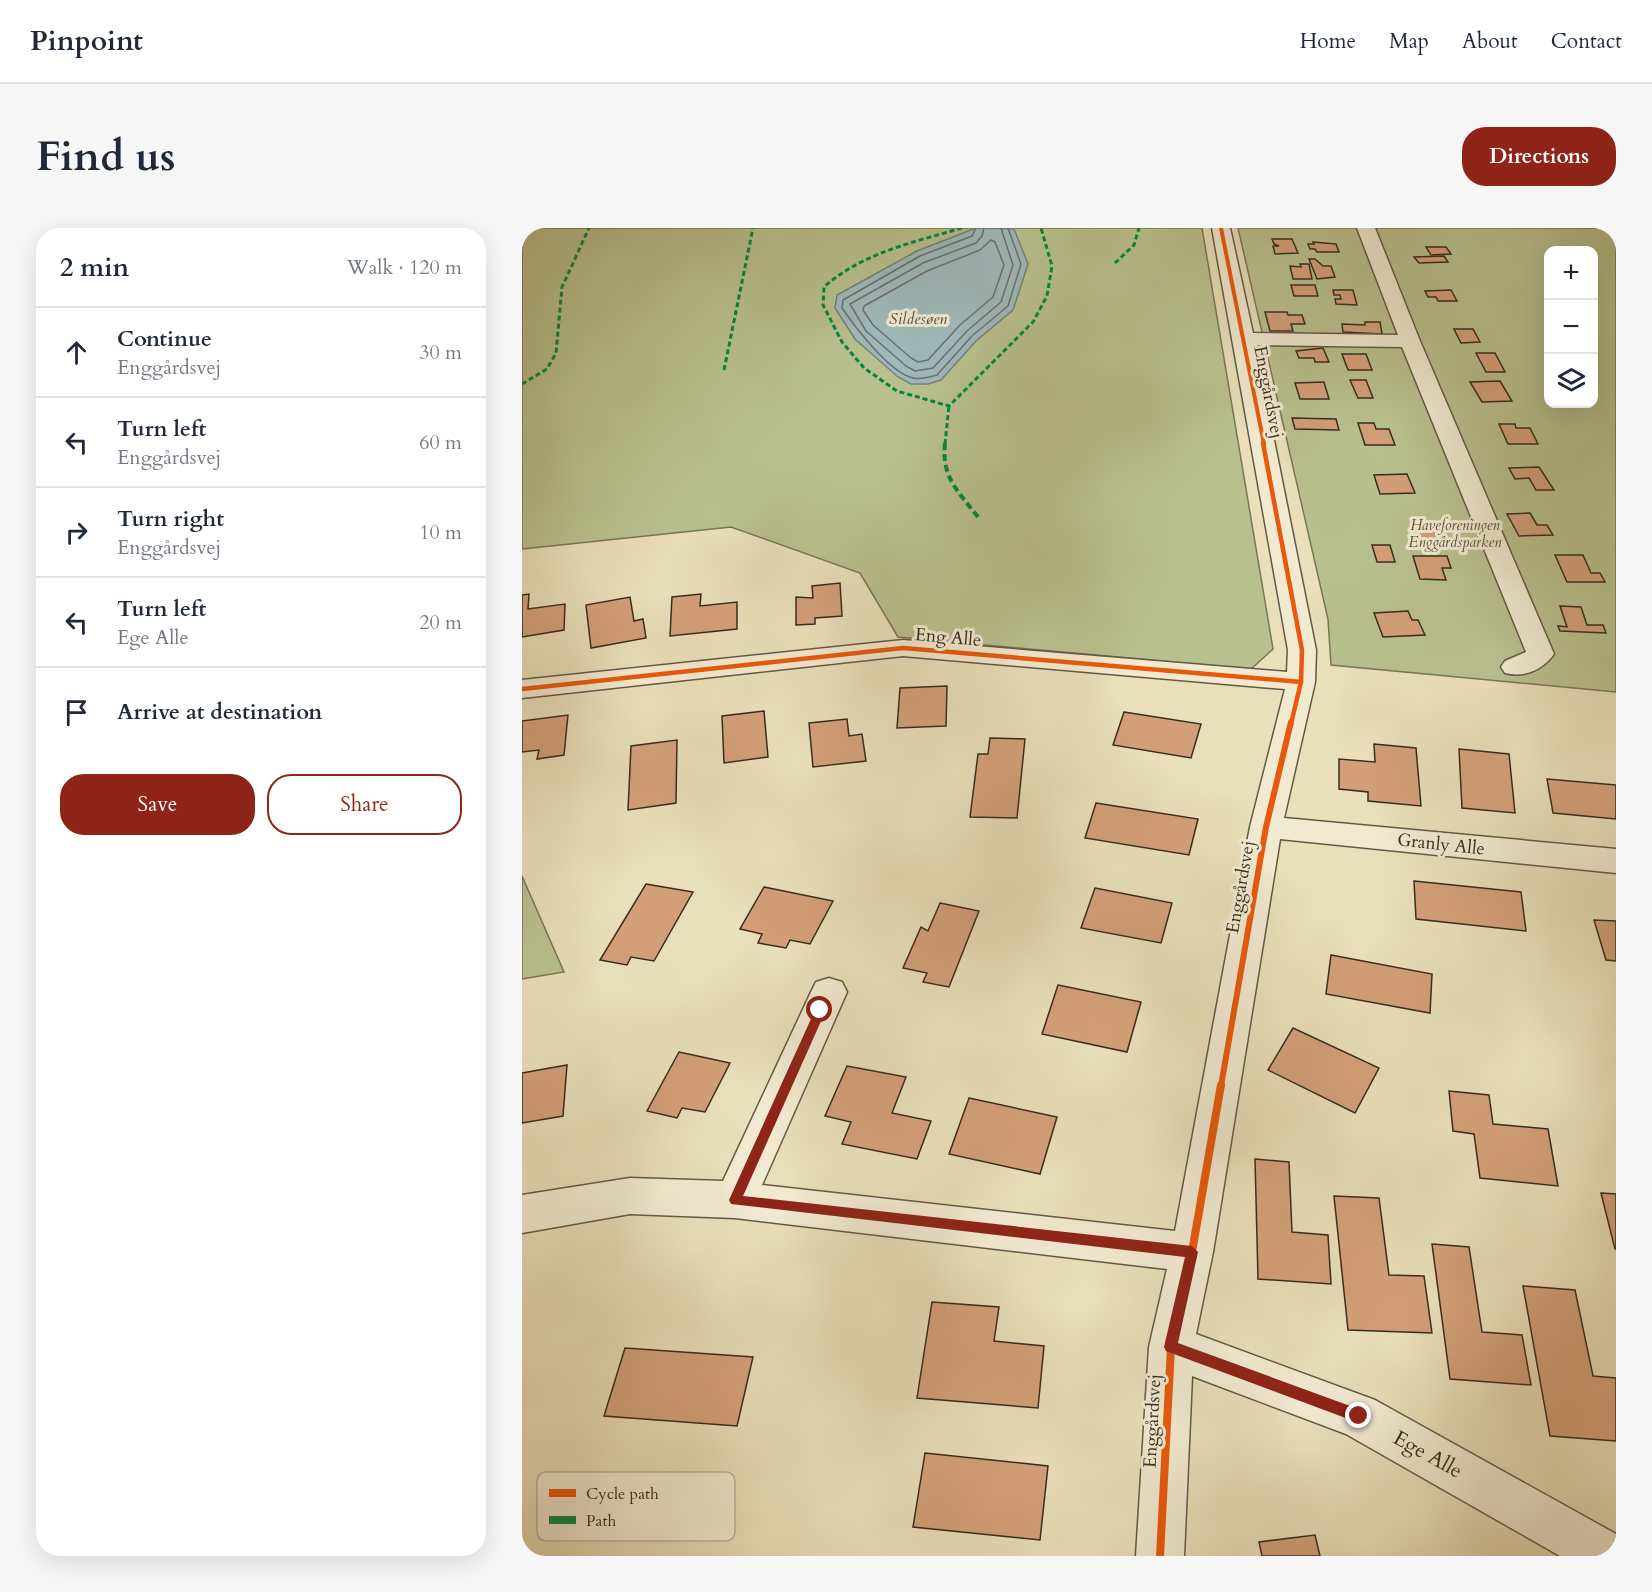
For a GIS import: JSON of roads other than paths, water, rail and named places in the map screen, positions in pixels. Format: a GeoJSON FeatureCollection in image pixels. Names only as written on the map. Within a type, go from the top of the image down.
{"type":"FeatureCollection","features":[{"type":"Feature","properties":{"kind":"street","name":"Enggårdsvej"},"geometry":{"type":"LineString","coordinates":[[1160,1556],[1171,1347],[1192,1252],[1266,826],[1301,682],[1302,650],[1221,228]]}},
{"type":"Feature","properties":{"kind":"street"},"geometry":{"type":"LineString","coordinates":[[1366,228],[1410,341],[1540,654],[1531,662],[1515,667]]}},
{"type":"Feature","properties":{"kind":"street"},"geometry":{"type":"LineString","coordinates":[[1244,339],[1410,341]]}},
{"type":"Feature","properties":{"kind":"street","name":"Eng Alle"},"geometry":{"type":"LineString","coordinates":[[522,688],[903,648],[1301,682]]}},
{"type":"Feature","properties":{"kind":"street","name":"Granly Alle"},"geometry":{"type":"LineString","coordinates":[[1266,826],[1616,861]]}},
{"type":"Feature","properties":{"kind":"street"},"geometry":{"type":"LineString","coordinates":[[735,1200],[829,992]]}},
{"type":"Feature","properties":{"kind":"street"},"geometry":{"type":"LineString","coordinates":[[522,1214],[630,1196],[735,1200],[1192,1252]]}},
{"type":"Feature","properties":{"kind":"street","name":"Ege Alle"},"geometry":{"type":"LineString","coordinates":[[1171,1347],[1359,1416],[1608,1556]]}},
{"type":"Feature","properties":{"kind":"water","name":"Sildesøen"},"geometry":{"type":"Polygon","coordinates":[[[976,228],[1014,229],[1028,264],[1013,310],[976,341],[941,380],[928,384],[911,384],[898,377],[855,339],[835,308],[837,295],[917,251],[976,228]]]}},
{"type":"Feature","properties":{"kind":"park label","name":"Haveforeningen Enggårdsparken"},"geometry":{"type":"Point","coordinates":[1455,534]}}]}
